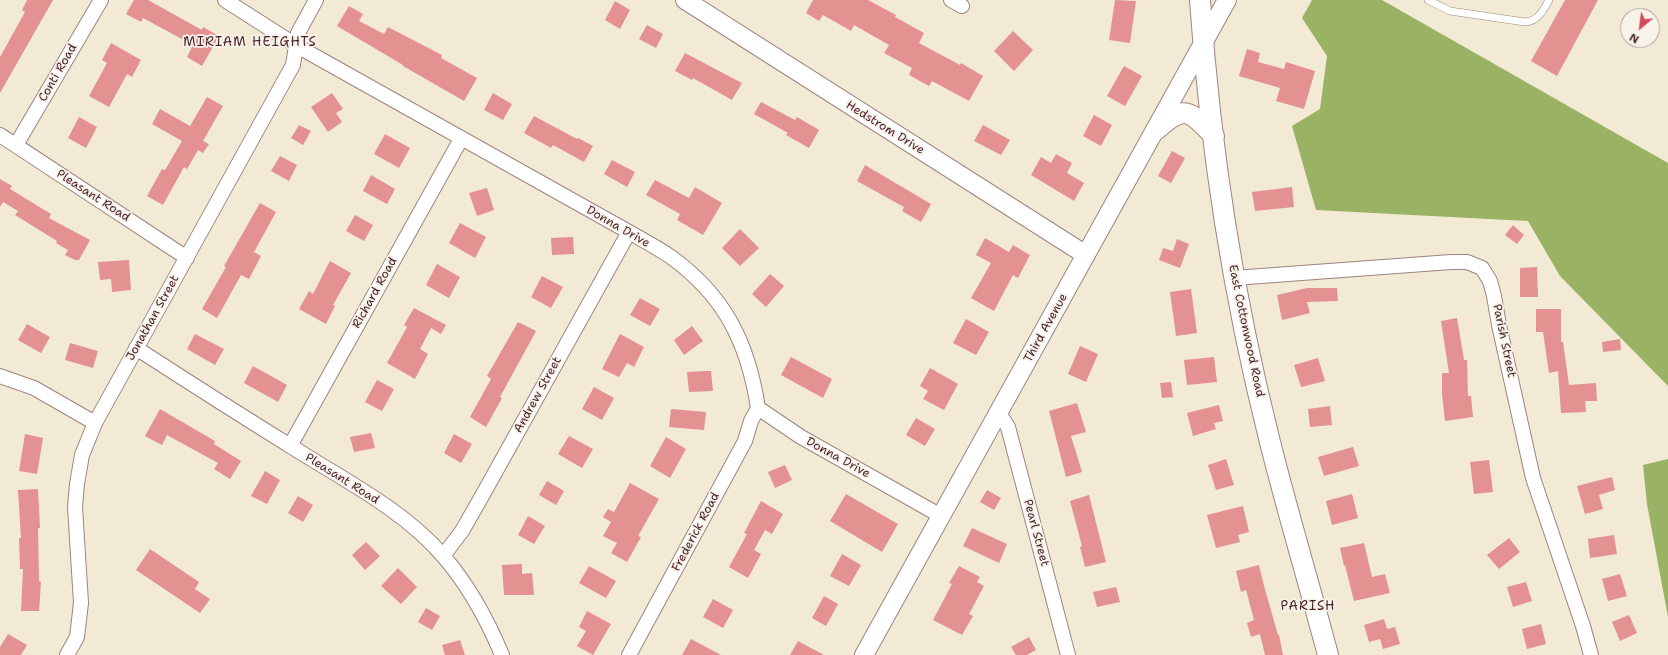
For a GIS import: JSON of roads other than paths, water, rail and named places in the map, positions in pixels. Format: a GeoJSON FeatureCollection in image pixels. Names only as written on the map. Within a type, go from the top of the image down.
{"type":"FeatureCollection","features":[{"type":"Feature","properties":{"kind":"main road","name":"East Cottonwood Road"},"geometry":{"type":"LineString","coordinates":[[1200,0],[1203,45],[1214,136],[1234,278],[1251,363],[1269,439],[1328,655]]}},
{"type":"Feature","properties":{"kind":"main road"},"geometry":{"type":"LineString","coordinates":[[1156,130],[1168,118],[1184,112],[1199,120],[1214,136]]}},
{"type":"Feature","properties":{"kind":"street","name":"Conti Road"},"geometry":{"type":"LineString","coordinates":[[16,145],[101,0]]}},
{"type":"Feature","properties":{"kind":"street","name":"Donna Drive"},"geometry":{"type":"LineString","coordinates":[[225,0],[297,46],[629,232],[670,257],[695,276],[716,298],[731,323],[744,351],[754,380],[758,408],[801,437],[941,516]]}},
{"type":"Feature","properties":{"kind":"street","name":"Jonathan Street"},"geometry":{"type":"LineString","coordinates":[[67,655],[77,637],[81,603],[80,563],[75,507],[82,455],[95,423],[293,64],[298,33],[316,0]]}},
{"type":"Feature","properties":{"kind":"street","name":"Hedstrom Drive"},"geometry":{"type":"LineString","coordinates":[[684,0],[1086,256]]}},
{"type":"Feature","properties":{"kind":"street","name":"Third Avenue"},"geometry":{"type":"LineString","coordinates":[[864,655],[1227,0]]}},
{"type":"Feature","properties":{"kind":"street","name":"Pleasant Road"},"geometry":{"type":"LineString","coordinates":[[0,135],[187,258]]}},
{"type":"Feature","properties":{"kind":"street","name":"Richard Road"},"geometry":{"type":"LineString","coordinates":[[290,446],[461,139]]}},
{"type":"Feature","properties":{"kind":"street","name":"Andrew Street"},"geometry":{"type":"LineString","coordinates":[[443,556],[462,531],[629,232]]}},
{"type":"Feature","properties":{"kind":"street","name":"Parish Street"},"geometry":{"type":"LineString","coordinates":[[1234,278],[1451,262],[1467,262],[1482,268],[1490,281],[1494,296],[1499,325],[1534,478],[1583,626],[1591,655]]}},
{"type":"Feature","properties":{"kind":"street","name":"Pleasant Road"},"geometry":{"type":"LineString","coordinates":[[136,348],[373,497],[415,529],[443,556],[470,591],[490,626],[502,655]]}},
{"type":"Feature","properties":{"kind":"street"},"geometry":{"type":"LineString","coordinates":[[0,376],[34,388],[95,423]]}},
{"type":"Feature","properties":{"kind":"street","name":"Frederick Road"},"geometry":{"type":"LineString","coordinates":[[629,655],[745,441],[751,421],[758,408]]}},
{"type":"Feature","properties":{"kind":"street","name":"Pearl Street"},"geometry":{"type":"LineString","coordinates":[[999,413],[1008,427],[1068,655]]}},
{"type":"Feature","properties":{"kind":"lane"},"geometry":{"type":"LineString","coordinates":[[1428,0],[1450,11],[1525,22],[1533,21],[1539,16],[1549,0]]}},
{"type":"Feature","properties":{"kind":"district","name":"MIRIAM HEIGHTS"},"geometry":{"type":"Point","coordinates":[250,43]}},
{"type":"Feature","properties":{"kind":"district","name":"PARISH"},"geometry":{"type":"Point","coordinates":[1308,607]}}]}
